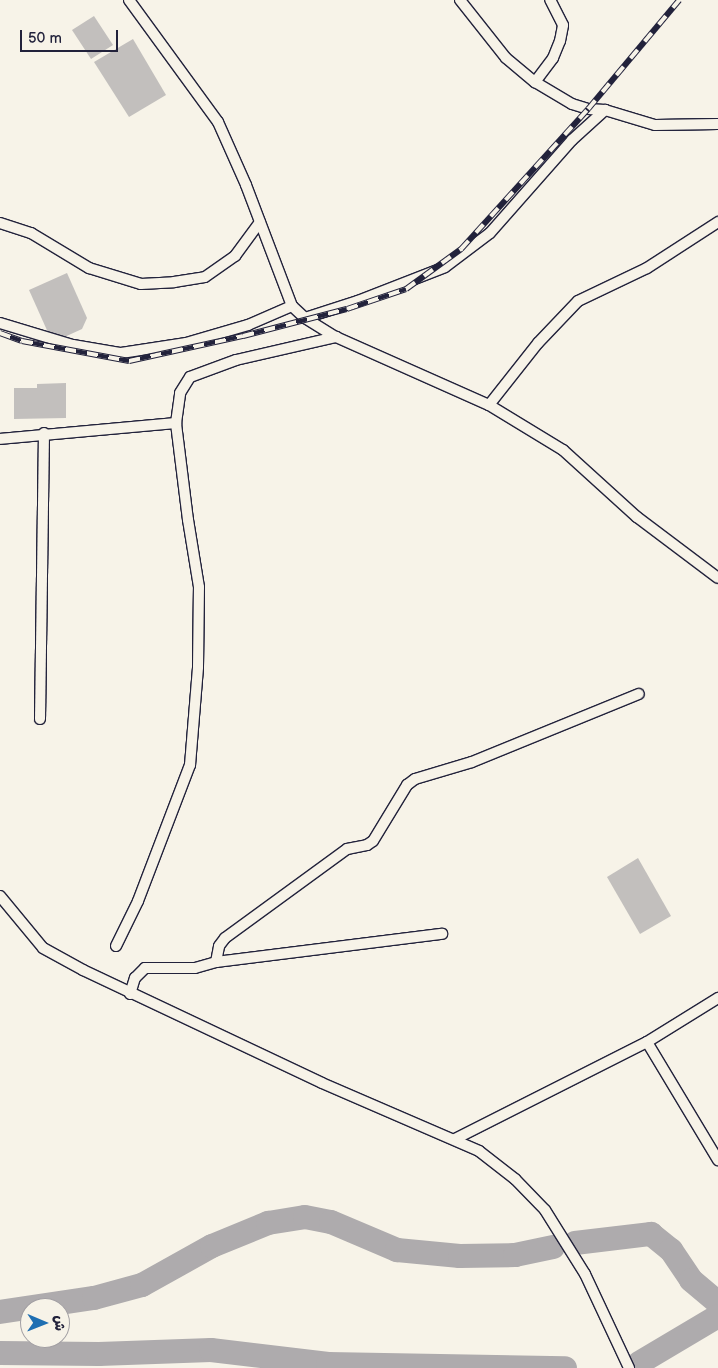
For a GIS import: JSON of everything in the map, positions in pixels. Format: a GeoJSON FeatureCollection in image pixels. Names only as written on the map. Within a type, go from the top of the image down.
{"type":"FeatureCollection","features":[{"type":"Feature","properties":{"kind":"street"},"geometry":{"type":"LineString","coordinates":[[129,0],[218,122],[246,185],[292,306],[305,318],[336,337],[489,405],[563,450],[637,517],[718,578]]}},
{"type":"Feature","properties":{"kind":"street"},"geometry":{"type":"LineString","coordinates":[[460,0],[506,58],[535,82],[572,104],[588,109],[605,110],[655,125],[718,124]]}},
{"type":"Feature","properties":{"kind":"street"},"geometry":{"type":"LineString","coordinates":[[535,82],[553,58],[560,41],[563,25],[550,0]]}},
{"type":"Feature","properties":{"kind":"street"},"geometry":{"type":"LineString","coordinates":[[305,318],[445,267],[490,233],[572,140],[605,110]]}},
{"type":"Feature","properties":{"kind":"street"},"geometry":{"type":"LineString","coordinates":[[0,223],[31,233],[90,268],[141,284],[174,282],[205,277],[235,256],[260,222]]}},
{"type":"Feature","properties":{"kind":"street"},"geometry":{"type":"LineString","coordinates":[[489,405],[538,343],[578,301],[647,268],[718,222]]}},
{"type":"Feature","properties":{"kind":"street"},"geometry":{"type":"LineString","coordinates":[[0,323],[73,345],[121,353],[186,344],[248,324],[292,306]]}},
{"type":"Feature","properties":{"kind":"street"},"geometry":{"type":"LineString","coordinates":[[116,946],[138,901],[190,765],[198,667],[199,587],[188,520],[176,423],[180,393],[190,377],[236,360],[336,337]]}},
{"type":"Feature","properties":{"kind":"street"},"geometry":{"type":"LineString","coordinates":[[0,439],[44,433],[176,423]]}},
{"type":"Feature","properties":{"kind":"street"},"geometry":{"type":"LineString","coordinates":[[40,719],[44,433]]}},
{"type":"Feature","properties":{"kind":"street"},"geometry":{"type":"LineString","coordinates":[[216,962],[219,946],[225,938],[346,849],[367,845],[373,841],[407,785],[415,778],[472,762],[639,694]]}},
{"type":"Feature","properties":{"kind":"street"},"geometry":{"type":"LineString","coordinates":[[0,896],[43,948],[130,994],[322,1083],[455,1139],[478,1151],[508,1174],[545,1210],[585,1274],[629,1368]]}},
{"type":"Feature","properties":{"kind":"street"},"geometry":{"type":"LineString","coordinates":[[130,994],[135,978],[145,968],[195,968],[216,962],[442,934]]}},
{"type":"Feature","properties":{"kind":"street"},"geometry":{"type":"LineString","coordinates":[[455,1139],[647,1042],[718,998]]}},
{"type":"Feature","properties":{"kind":"street"},"geometry":{"type":"LineString","coordinates":[[647,1042],[718,1160]]}},
{"type":"Feature","properties":{"kind":"building"},"geometry":{"type":"Polygon","coordinates":[[[94,16],[113,45],[91,59],[72,30],[94,16]]]}},
{"type":"Feature","properties":{"kind":"building"},"geometry":{"type":"Polygon","coordinates":[[[133,39],[166,95],[129,117],[94,62],[133,39]]]}},
{"type":"Feature","properties":{"kind":"building"},"geometry":{"type":"Polygon","coordinates":[[[67,273],[87,318],[82,329],[60,339],[50,337],[29,290],[67,273]]]}},
{"type":"Feature","properties":{"kind":"building"},"geometry":{"type":"Polygon","coordinates":[[[66,383],[66,418],[14,419],[14,388],[37,388],[37,384],[66,383]]]}},
{"type":"Feature","properties":{"kind":"building"},"geometry":{"type":"Polygon","coordinates":[[[638,858],[671,916],[640,934],[607,877],[638,858]]]}},
{"type":"Feature","properties":{"kind":"waterway"},"geometry":{"type":"LineString","coordinates":[[0,1312],[94,1298],[142,1285],[212,1246],[268,1223],[305,1217],[331,1222],[397,1250],[460,1256],[515,1255],[553,1247]]}},
{"type":"Feature","properties":{"kind":"waterway"},"geometry":{"type":"LineString","coordinates":[[575,1243],[651,1234],[671,1250],[691,1280],[718,1303]]}},
{"type":"Feature","properties":{"kind":"waterway"},"geometry":{"type":"LineString","coordinates":[[639,1363],[718,1316]]}},
{"type":"Feature","properties":{"kind":"waterway"},"geometry":{"type":"LineString","coordinates":[[0,1353],[99,1354],[211,1350],[328,1364],[565,1368]]}},
{"type":"Feature","properties":{"kind":"railway"},"geometry":{"type":"LineString","coordinates":[[0,333],[22,341],[129,361],[243,336],[347,309],[406,289],[461,249],[588,109],[679,0]]}}]}
